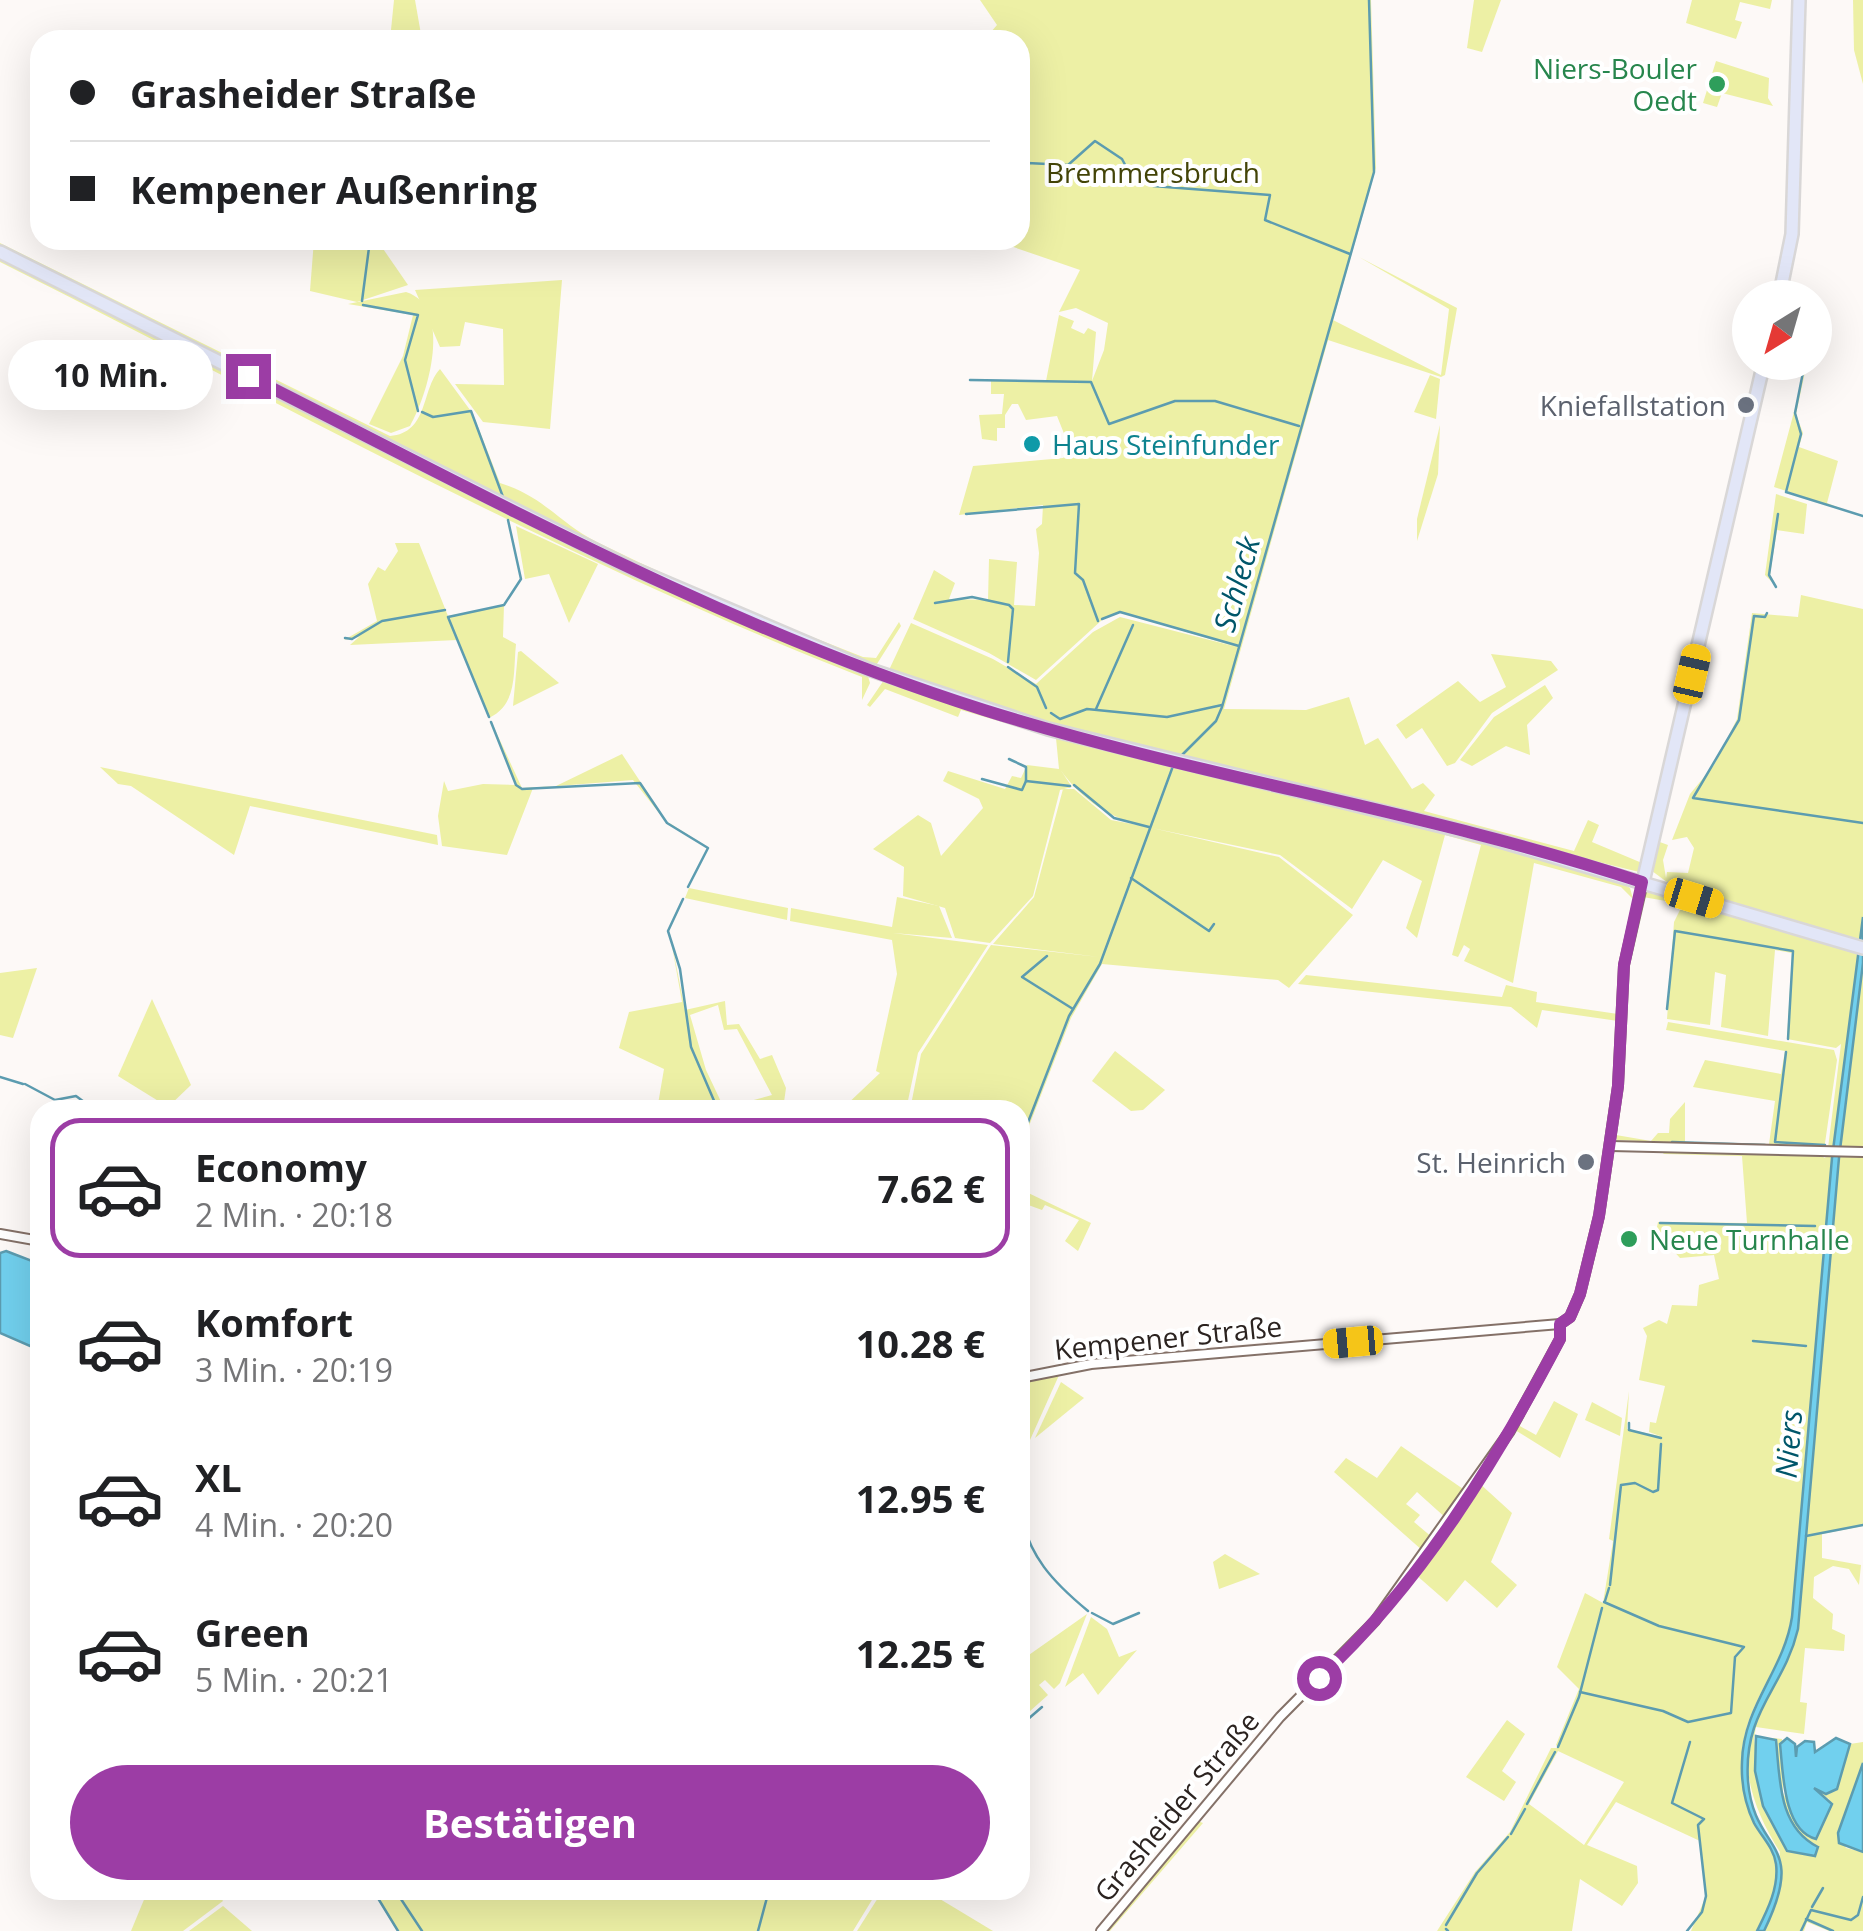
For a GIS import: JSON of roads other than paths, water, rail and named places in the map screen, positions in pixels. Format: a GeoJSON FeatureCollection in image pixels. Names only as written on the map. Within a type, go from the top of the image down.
{"type":"FeatureCollection","features":[{"type":"Feature","properties":{"kind":"main road"},"geometry":{"type":"LineString","coordinates":[[1783,280],[1792,234],[1799,0]]}},
{"type":"Feature","properties":{"kind":"main road"},"geometry":{"type":"LineString","coordinates":[[0,252],[576,541],[742,618],[982,710],[1177,762],[1402,815],[1863,948]]}},
{"type":"Feature","properties":{"kind":"main road"},"geometry":{"type":"LineString","coordinates":[[1642,882],[1760,380]]}},
{"type":"Feature","properties":{"kind":"main road"},"geometry":{"type":"LineString","coordinates":[[1646,867],[1663,888]]}},
{"type":"Feature","properties":{"kind":"street"},"geometry":{"type":"LineString","coordinates":[[1622,876],[1638,897]]}},
{"type":"Feature","properties":{"kind":"street","name":"Grasheider Straße"},"geometry":{"type":"LineString","coordinates":[[1102,1931],[1280,1716],[1375,1621],[1510,1431],[1560,1339],[1560,1324],[1570,1317],[1581,1288],[1612,1146],[1623,1033],[1624,965],[1642,882]]}},
{"type":"Feature","properties":{"kind":"street"},"geometry":{"type":"LineString","coordinates":[[1612,1146],[1863,1152]]}},
{"type":"Feature","properties":{"kind":"street"},"geometry":{"type":"LineString","coordinates":[[0,1234],[30,1239]]}},
{"type":"Feature","properties":{"kind":"street","name":"Kempener Straße"},"geometry":{"type":"LineString","coordinates":[[1030,1376],[1091,1364],[1560,1324]]}},
{"type":"Feature","properties":{"kind":"water"},"geometry":{"type":"Polygon","coordinates":[[[1863,917],[1863,963],[1839,1158],[1798,1629],[1784,1668],[1758,1718],[1748,1757],[1752,1805],[1775,1849],[1781,1879],[1764,1931],[1757,1931],[1774,1890],[1776,1864],[1748,1808],[1743,1786],[1744,1742],[1756,1705],[1788,1636],[1792,1617],[1832,1158],[1863,917]]]}},
{"type":"Feature","properties":{"kind":"water"},"geometry":{"type":"Polygon","coordinates":[[[6,1251],[30,1260],[30,1346],[0,1333],[0,1253],[6,1251]]]}},
{"type":"Feature","properties":{"kind":"water"},"geometry":{"type":"Polygon","coordinates":[[[1756,1736],[1776,1740],[1780,1786],[1788,1815],[1805,1838],[1818,1847],[1815,1856],[1787,1851],[1763,1806],[1755,1771],[1756,1736]]]}},
{"type":"Feature","properties":{"kind":"water"},"geometry":{"type":"Polygon","coordinates":[[[1787,1738],[1795,1744],[1796,1757],[1797,1747],[1805,1741],[1814,1742],[1815,1752],[1836,1738],[1850,1744],[1837,1789],[1826,1794],[1814,1788],[1832,1804],[1816,1839],[1805,1834],[1791,1813],[1780,1744],[1787,1738]]]}},
{"type":"Feature","properties":{"kind":"water"},"geometry":{"type":"Polygon","coordinates":[[[1863,1763],[1863,1852],[1839,1843],[1838,1833],[1863,1763]]]}},
{"type":"Feature","properties":{"kind":"waterway","name":"Schleck"},"geometry":{"type":"LineString","coordinates":[[1181,756],[1216,721],[1222,707],[1374,172],[1369,0]]}},
{"type":"Feature","properties":{"kind":"waterway"},"geometry":{"type":"LineString","coordinates":[[1030,163],[1068,165],[1095,141],[1122,159],[1130,174],[1153,186],[1270,195],[1265,220],[1350,254]]}},
{"type":"Feature","properties":{"kind":"waterway"},"geometry":{"type":"LineString","coordinates":[[362,301],[369,250]]}},
{"type":"Feature","properties":{"kind":"waterway"},"geometry":{"type":"LineString","coordinates":[[363,305],[418,315],[405,360],[418,411]]}},
{"type":"Feature","properties":{"kind":"waterway"},"geometry":{"type":"LineString","coordinates":[[970,380],[1091,382],[1109,424],[1175,401],[1215,401],[1299,426]]}},
{"type":"Feature","properties":{"kind":"waterway"},"geometry":{"type":"LineString","coordinates":[[1801,380],[1795,413],[1801,434],[1786,492],[1863,516]]}},
{"type":"Feature","properties":{"kind":"waterway"},"geometry":{"type":"LineString","coordinates":[[422,412],[433,417],[471,411],[503,497]]}},
{"type":"Feature","properties":{"kind":"waterway"},"geometry":{"type":"LineString","coordinates":[[966,514],[1079,504],[1075,573],[1083,580],[1098,621]]}},
{"type":"Feature","properties":{"kind":"waterway"},"geometry":{"type":"LineString","coordinates":[[1776,587],[1769,575],[1778,514]]}},
{"type":"Feature","properties":{"kind":"waterway"},"geometry":{"type":"LineString","coordinates":[[489,717],[448,617],[504,605],[521,579],[508,520]]}},
{"type":"Feature","properties":{"kind":"waterway"},"geometry":{"type":"LineString","coordinates":[[935,603],[972,597],[1009,605],[1013,609],[1008,662]]}},
{"type":"Feature","properties":{"kind":"waterway"},"geometry":{"type":"LineString","coordinates":[[345,638],[352,639],[382,621],[445,610]]}},
{"type":"Feature","properties":{"kind":"waterway"},"geometry":{"type":"LineString","coordinates":[[1102,619],[1120,612],[1239,646]]}},
{"type":"Feature","properties":{"kind":"waterway"},"geometry":{"type":"LineString","coordinates":[[1767,613],[1765,617],[1754,616],[1739,720],[1693,798],[1863,823]]}},
{"type":"Feature","properties":{"kind":"waterway"},"geometry":{"type":"LineString","coordinates":[[1096,709],[1133,625]]}},
{"type":"Feature","properties":{"kind":"waterway"},"geometry":{"type":"LineString","coordinates":[[1008,667],[1037,687],[1046,708]]}},
{"type":"Feature","properties":{"kind":"waterway"},"geometry":{"type":"LineString","coordinates":[[1051,713],[1060,719],[1087,709],[1167,717],[1222,705]]}},
{"type":"Feature","properties":{"kind":"waterway"},"geometry":{"type":"LineString","coordinates":[[491,722],[516,785],[522,789],[640,783],[667,823],[708,848],[688,887]]}},
{"type":"Feature","properties":{"kind":"waterway"},"geometry":{"type":"LineString","coordinates":[[1009,759],[1026,767],[1026,781]]}},
{"type":"Feature","properties":{"kind":"waterway","name":"Schleck"},"geometry":{"type":"LineString","coordinates":[[1030,1117],[1069,1016],[1100,964],[1173,766]]}},
{"type":"Feature","properties":{"kind":"waterway"},"geometry":{"type":"LineString","coordinates":[[982,779],[1022,790],[1026,781],[1070,786]]}},
{"type":"Feature","properties":{"kind":"waterway"},"geometry":{"type":"LineString","coordinates":[[1074,785],[1114,818],[1149,827]]}},
{"type":"Feature","properties":{"kind":"waterway"},"geometry":{"type":"LineString","coordinates":[[1131,878],[1209,931],[1214,924]]}},
{"type":"Feature","properties":{"kind":"waterway"},"geometry":{"type":"LineString","coordinates":[[683,899],[668,931],[680,969],[691,1047],[714,1100]]}},
{"type":"Feature","properties":{"kind":"waterway"},"geometry":{"type":"LineString","coordinates":[[1667,1009],[1675,931],[1793,951],[1788,1039]]}},
{"type":"Feature","properties":{"kind":"waterway"},"geometry":{"type":"LineString","coordinates":[[1047,956],[1022,977],[1073,1009]]}},
{"type":"Feature","properties":{"kind":"waterway"},"geometry":{"type":"LineString","coordinates":[[1786,1052],[1775,1142],[1825,1145]]}},
{"type":"Feature","properties":{"kind":"waterway"},"geometry":{"type":"LineString","coordinates":[[0,1077],[23,1084]]}},
{"type":"Feature","properties":{"kind":"waterway"},"geometry":{"type":"LineString","coordinates":[[25,1084],[55,1100]]}},
{"type":"Feature","properties":{"kind":"waterway"},"geometry":{"type":"LineString","coordinates":[[55,1100],[76,1096],[81,1100]]}},
{"type":"Feature","properties":{"kind":"waterway"},"geometry":{"type":"LineString","coordinates":[[1672,1142],[1765,1145]]}},
{"type":"Feature","properties":{"kind":"waterway"},"geometry":{"type":"LineString","coordinates":[[1660,1223],[1815,1226]]}},
{"type":"Feature","properties":{"kind":"waterway"},"geometry":{"type":"LineString","coordinates":[[1753,1341],[1806,1346]]}},
{"type":"Feature","properties":{"kind":"waterway"},"geometry":{"type":"LineString","coordinates":[[1629,1423],[1629,1430],[1661,1438]]}},
{"type":"Feature","properties":{"kind":"waterway"},"geometry":{"type":"LineString","coordinates":[[1610,1585],[1621,1485],[1635,1483],[1653,1492],[1658,1490],[1661,1444]]}},
{"type":"Feature","properties":{"kind":"waterway"},"geometry":{"type":"LineString","coordinates":[[1806,1536],[1863,1525]]}},
{"type":"Feature","properties":{"kind":"waterway"},"geometry":{"type":"LineString","coordinates":[[1030,1543],[1044,1567],[1088,1611]]}},
{"type":"Feature","properties":{"kind":"waterway"},"geometry":{"type":"LineString","coordinates":[[1605,1601],[1609,1588]]}},
{"type":"Feature","properties":{"kind":"waterway"},"geometry":{"type":"LineString","coordinates":[[1580,1692],[1663,1711],[1688,1722],[1731,1713],[1735,1657],[1744,1647],[1659,1626],[1604,1602]]}},
{"type":"Feature","properties":{"kind":"waterway"},"geometry":{"type":"LineString","coordinates":[[1558,1747],[1579,1697],[1602,1608]]}},
{"type":"Feature","properties":{"kind":"waterway"},"geometry":{"type":"LineString","coordinates":[[1092,1613],[1113,1624],[1139,1613]]}},
{"type":"Feature","properties":{"kind":"waterway"},"geometry":{"type":"LineString","coordinates":[[1030,1717],[1042,1707]]}},
{"type":"Feature","properties":{"kind":"waterway"},"geometry":{"type":"LineString","coordinates":[[1687,1931],[1702,1912],[1706,1896],[1698,1825],[1704,1819],[1672,1803],[1690,1742]]}},
{"type":"Feature","properties":{"kind":"waterway"},"geometry":{"type":"LineString","coordinates":[[1527,1804],[1555,1752]]}},
{"type":"Feature","properties":{"kind":"waterway"},"geometry":{"type":"LineString","coordinates":[[1511,1834],[1525,1809]]}},
{"type":"Feature","properties":{"kind":"waterway"},"geometry":{"type":"LineString","coordinates":[[1446,1925],[1477,1873],[1508,1837]]}},
{"type":"Feature","properties":{"kind":"waterway"},"geometry":{"type":"LineString","coordinates":[[1812,1907],[1823,1888]]}},
{"type":"Feature","properties":{"kind":"waterway"},"geometry":{"type":"LineString","coordinates":[[1801,1931],[1811,1910],[1851,1920],[1858,1915],[1863,1897]]}},
{"type":"Feature","properties":{"kind":"waterway"},"geometry":{"type":"LineString","coordinates":[[379,1900],[398,1931]]}},
{"type":"Feature","properties":{"kind":"waterway"},"geometry":{"type":"LineString","coordinates":[[402,1900],[422,1931]]}},
{"type":"Feature","properties":{"kind":"waterway","name":"Schleck"},"geometry":{"type":"LineString","coordinates":[[758,1931],[766,1900]]}},
{"type":"Feature","properties":{"kind":"waterway"},"geometry":{"type":"LineString","coordinates":[[1806,1919],[1833,1931]]}},
{"type":"Feature","properties":{"kind":"place","name":"Niers-Bouler Oedt"},"geometry":{"type":"Point","coordinates":[1717,84]}},
{"type":"Feature","properties":{"kind":"place","name":"Kniefallstation"},"geometry":{"type":"Point","coordinates":[1746,405]}},
{"type":"Feature","properties":{"kind":"place","name":"Haus Steinfunder"},"geometry":{"type":"Point","coordinates":[1032,444]}},
{"type":"Feature","properties":{"kind":"place","name":"St. Heinrich"},"geometry":{"type":"Point","coordinates":[1586,1162]}},
{"type":"Feature","properties":{"kind":"place","name":"Neue Turnhalle"},"geometry":{"type":"Point","coordinates":[1629,1239]}},
{"type":"Feature","properties":{"kind":"park label","name":"Bremmersbruch"},"geometry":{"type":"Point","coordinates":[1153,172]}},
{"type":"Feature","properties":{"kind":"water label","name":"Niers"},"geometry":{"type":"Point","coordinates":[1788,1444]}}]}
